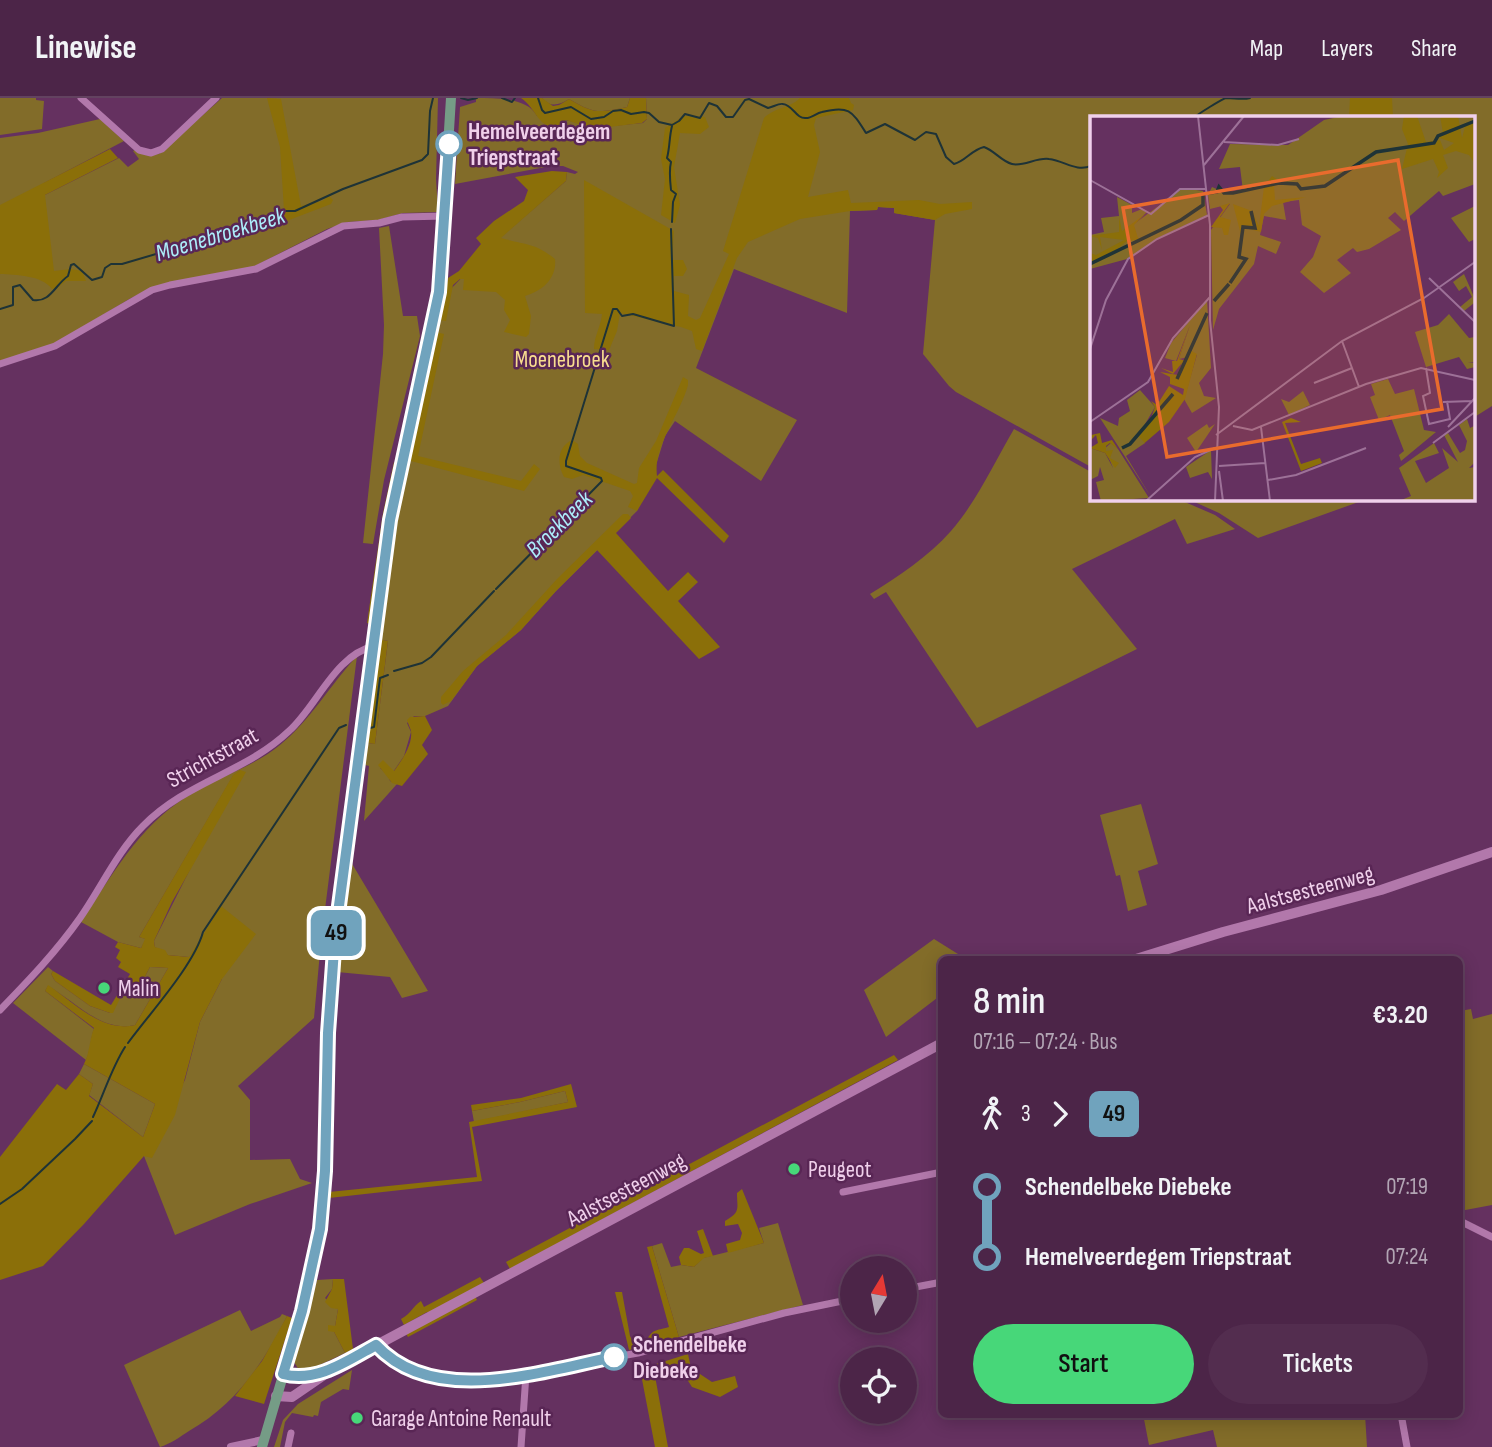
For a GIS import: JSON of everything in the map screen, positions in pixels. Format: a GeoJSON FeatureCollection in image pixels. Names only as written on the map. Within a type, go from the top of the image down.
{"type":"FeatureCollection","features":[{"type":"Feature","properties":{"kind":"main road"},"geometry":{"type":"LineString","coordinates":[[263,1444],[302,1311],[320,1229],[335,936],[390,520],[439,292],[451,98]]}},
{"type":"Feature","properties":{"kind":"main road","name":"Aalstsesteenweg"},"geometry":{"type":"LineString","coordinates":[[1146,956],[1223,932],[1381,890],[1492,852]]}},
{"type":"Feature","properties":{"kind":"main road","name":"Aalstsesteenweg"},"geometry":{"type":"LineString","coordinates":[[276,1396],[292,1397],[330,1370],[938,1045]]}},
{"type":"Feature","properties":{"kind":"main road","name":"Aalstsesteenweg"},"geometry":{"type":"LineString","coordinates":[[283,1374],[299,1378],[330,1370]]}},
{"type":"Feature","properties":{"kind":"street"},"geometry":{"type":"LineString","coordinates":[[81,98],[139,150],[151,153],[162,149],[216,98]]}},
{"type":"Feature","properties":{"kind":"street"},"geometry":{"type":"LineString","coordinates":[[0,364],[55,346],[152,290],[256,270],[343,226],[379,223],[445,211]]}},
{"type":"Feature","properties":{"kind":"street","name":"Strichtstraat"},"geometry":{"type":"LineString","coordinates":[[0,1010],[53,954],[81,917],[128,842],[142,827],[178,796],[242,765],[271,747],[302,719],[340,668],[361,650],[374,646]]}},
{"type":"Feature","properties":{"kind":"street"},"geometry":{"type":"LineString","coordinates":[[843,1192],[938,1173]]}},
{"type":"Feature","properties":{"kind":"street"},"geometry":{"type":"LineString","coordinates":[[1463,1222],[1492,1237]]}},
{"type":"Feature","properties":{"kind":"street"},"geometry":{"type":"LineString","coordinates":[[917,1287],[938,1283]]}},
{"type":"Feature","properties":{"kind":"street"},"geometry":{"type":"LineString","coordinates":[[376,1345],[388,1358],[434,1377],[475,1382],[638,1353],[784,1313],[840,1301]]}},
{"type":"Feature","properties":{"kind":"street"},"geometry":{"type":"LineString","coordinates":[[521,1447],[526,1374]]}},
{"type":"Feature","properties":{"kind":"street"},"geometry":{"type":"LineString","coordinates":[[1402,1418],[1407,1447]]}},
{"type":"Feature","properties":{"kind":"street"},"geometry":{"type":"LineString","coordinates":[[288,1447],[290,1433]]}},
{"type":"Feature","properties":{"kind":"street"},"geometry":{"type":"LineString","coordinates":[[231,1447],[263,1444]]}},
{"type":"Feature","properties":{"kind":"green space"},"geometry":{"type":"Polygon","coordinates":[[[0,98],[36,98],[44,101],[42,129],[0,135],[0,98]]]}},
{"type":"Feature","properties":{"kind":"green space"},"geometry":{"type":"Polygon","coordinates":[[[222,98],[438,98],[438,212],[403,213],[378,220],[348,222],[327,229],[251,268],[157,286],[131,298],[54,344],[0,362],[0,138],[38,133],[100,119],[124,141],[44,183],[45,195],[119,158],[128,167],[139,159],[133,151],[135,150],[145,155],[159,154],[222,98]]]}},
{"type":"Feature","properties":{"kind":"green space","name":"Moenebroek"},"geometry":{"type":"Polygon","coordinates":[[[476,98],[494,98],[520,102],[537,116],[576,122],[593,128],[643,123],[647,119],[646,98],[1492,98],[1492,406],[1474,417],[1474,116],[1090,116],[1090,466],[956,392],[923,354],[935,220],[894,213],[894,208],[850,211],[847,313],[734,269],[696,368],[797,420],[761,481],[675,421],[665,436],[652,478],[637,511],[556,591],[521,630],[477,666],[448,706],[425,716],[414,716],[407,723],[411,732],[404,756],[393,772],[380,768],[390,781],[397,784],[364,821],[369,766],[362,764],[366,743],[375,744],[388,641],[378,639],[397,510],[445,295],[500,238],[566,181],[567,172],[578,172],[563,166],[551,166],[455,184],[460,107],[476,102],[476,98]]]}},
{"type":"Feature","properties":{"kind":"green space"},"geometry":{"type":"Polygon","coordinates":[[[542,98],[630,98],[627,107],[602,111],[591,110],[569,99],[555,104],[542,98]]]}},
{"type":"Feature","properties":{"kind":"green space"},"geometry":{"type":"Polygon","coordinates":[[[389,226],[403,316],[417,316],[420,336],[384,480],[373,544],[363,543],[383,354],[379,228],[389,226]]]}},
{"type":"Feature","properties":{"kind":"green space"},"geometry":{"type":"Polygon","coordinates":[[[1014,429],[1090,471],[1090,500],[1180,500],[1215,515],[1235,529],[1187,544],[1175,519],[1072,569],[1137,649],[977,728],[886,592],[874,599],[870,594],[923,558],[951,531],[977,495],[1014,429]]]}},
{"type":"Feature","properties":{"kind":"green space"},"geometry":{"type":"Polygon","coordinates":[[[1190,500],[1364,500],[1258,538],[1219,513],[1190,500]]]}},
{"type":"Feature","properties":{"kind":"green space"},"geometry":{"type":"Polygon","coordinates":[[[357,656],[321,941],[314,1018],[238,1086],[250,1100],[250,1160],[290,1159],[300,1179],[312,1183],[250,1204],[175,1235],[144,1156],[185,1080],[200,1022],[222,979],[189,957],[168,955],[155,947],[154,941],[240,770],[233,776],[139,937],[146,939],[141,948],[118,942],[81,922],[115,870],[154,823],[186,797],[258,760],[280,745],[301,725],[357,656]]]}},
{"type":"Feature","properties":{"kind":"green space"},"geometry":{"type":"Polygon","coordinates":[[[1141,804],[1158,864],[1138,871],[1147,905],[1128,911],[1120,875],[1116,876],[1100,815],[1141,804]]]}},
{"type":"Feature","properties":{"kind":"green space"},"geometry":{"type":"Polygon","coordinates":[[[351,862],[428,991],[402,998],[390,977],[337,972],[351,862]]]}},
{"type":"Feature","properties":{"kind":"green space"},"geometry":{"type":"Polygon","coordinates":[[[934,939],[961,956],[938,956],[938,997],[886,1037],[864,990],[934,939]]]}},
{"type":"Feature","properties":{"kind":"green space"},"geometry":{"type":"Polygon","coordinates":[[[48,967],[53,971],[51,974],[55,981],[90,1006],[110,1013],[124,989],[138,990],[150,967],[168,968],[135,1025],[123,1026],[100,1020],[48,986],[45,991],[94,1029],[86,1060],[13,1003],[48,967]]]}},
{"type":"Feature","properties":{"kind":"green space"},"geometry":{"type":"Polygon","coordinates":[[[1471,1009],[1473,1019],[1492,1014],[1492,1205],[1463,1210],[1463,1010],[1471,1009]]]}},
{"type":"Feature","properties":{"kind":"green space"},"geometry":{"type":"Polygon","coordinates":[[[84,1064],[155,1104],[143,1137],[89,1095],[93,1084],[79,1074],[84,1064]]]}},
{"type":"Feature","properties":{"kind":"green space"},"geometry":{"type":"Polygon","coordinates":[[[565,1091],[568,1102],[474,1122],[472,1111],[565,1091]]]}},
{"type":"Feature","properties":{"kind":"green space"},"geometry":{"type":"Polygon","coordinates":[[[778,1223],[803,1305],[679,1337],[652,1246],[662,1243],[671,1267],[694,1267],[703,1258],[764,1243],[759,1228],[778,1223]]]}},
{"type":"Feature","properties":{"kind":"green space"},"geometry":{"type":"Polygon","coordinates":[[[333,1279],[332,1289],[325,1298],[338,1309],[334,1332],[345,1353],[313,1368],[299,1370],[294,1362],[317,1280],[333,1279]]]}},
{"type":"Feature","properties":{"kind":"green space"},"geometry":{"type":"Polygon","coordinates":[[[240,1310],[251,1331],[282,1314],[287,1316],[258,1366],[234,1396],[205,1421],[160,1447],[124,1365],[240,1310]]]}},
{"type":"Feature","properties":{"kind":"green space"},"geometry":{"type":"Polygon","coordinates":[[[352,1370],[349,1390],[343,1389],[321,1402],[318,1416],[292,1413],[285,1422],[280,1447],[274,1447],[283,1420],[298,1404],[352,1370]]]}},
{"type":"Feature","properties":{"kind":"green space"},"geometry":{"type":"Polygon","coordinates":[[[1144,1418],[1365,1418],[1367,1447],[1217,1447],[1213,1430],[1149,1445],[1144,1418]]]}},
{"type":"Feature","properties":{"kind":"shaded area"},"geometry":{"type":"Polygon","coordinates":[[[267,98],[281,99],[301,206],[322,201],[329,196],[333,200],[331,204],[276,225],[271,217],[284,210],[280,147],[267,98]]]}},
{"type":"Feature","properties":{"kind":"shaded area"},"geometry":{"type":"Polygon","coordinates":[[[521,98],[542,98],[553,106],[569,99],[591,110],[602,111],[627,107],[630,98],[646,98],[647,119],[642,123],[593,129],[566,120],[558,127],[551,127],[542,122],[521,98]]]}},
{"type":"Feature","properties":{"kind":"shaded area"},"geometry":{"type":"Polygon","coordinates":[[[800,98],[849,98],[854,105],[853,110],[816,118],[814,125],[820,152],[808,197],[848,190],[851,203],[919,200],[940,204],[972,202],[972,209],[945,214],[935,220],[894,213],[895,208],[878,207],[877,210],[850,211],[800,219],[748,242],[737,258],[702,351],[696,349],[692,331],[620,313],[617,331],[609,350],[594,349],[602,314],[585,313],[584,180],[674,231],[672,260],[683,260],[687,269],[683,276],[674,276],[674,291],[689,295],[688,316],[696,320],[700,318],[729,254],[723,251],[764,118],[800,98]]]}},
{"type":"Feature","properties":{"kind":"shaded area"},"geometry":{"type":"Polygon","coordinates":[[[1350,98],[1392,98],[1393,116],[1349,116],[1350,98]]]}},
{"type":"Feature","properties":{"kind":"shaded area"},"geometry":{"type":"Polygon","coordinates":[[[684,116],[705,117],[709,127],[700,134],[680,133],[674,167],[680,205],[675,223],[661,215],[665,179],[661,159],[665,128],[684,116]]]}},
{"type":"Feature","properties":{"kind":"shaded area"},"geometry":{"type":"Polygon","coordinates":[[[110,149],[118,158],[45,195],[54,271],[82,271],[86,281],[66,281],[52,289],[35,278],[0,274],[0,205],[110,149]]]}},
{"type":"Feature","properties":{"kind":"shaded area"},"geometry":{"type":"Polygon","coordinates":[[[552,171],[567,172],[566,181],[501,238],[535,247],[555,259],[554,272],[548,283],[525,296],[531,316],[529,334],[526,337],[504,332],[510,320],[504,310],[505,300],[496,292],[463,290],[464,279],[453,285],[446,321],[439,320],[448,278],[459,271],[481,244],[476,238],[494,221],[524,201],[528,190],[515,177],[552,171]]]}},
{"type":"Feature","properties":{"kind":"shaded area"},"geometry":{"type":"Polygon","coordinates":[[[436,332],[444,334],[418,456],[521,481],[534,464],[540,469],[524,491],[407,460],[436,332]]]}},
{"type":"Feature","properties":{"kind":"shaded area"},"geometry":{"type":"Polygon","coordinates":[[[683,377],[688,380],[688,385],[659,453],[657,476],[663,470],[729,536],[724,543],[657,478],[637,511],[628,507],[633,496],[630,491],[583,475],[572,479],[564,477],[560,467],[561,451],[572,440],[578,444],[580,456],[587,463],[637,483],[639,468],[656,441],[683,377]]]}},
{"type":"Feature","properties":{"kind":"shaded area"},"geometry":{"type":"Polygon","coordinates":[[[394,462],[398,463],[373,625],[367,623],[383,513],[394,462]]]}},
{"type":"Feature","properties":{"kind":"shaded area"},"geometry":{"type":"Polygon","coordinates":[[[623,514],[628,514],[631,518],[616,533],[668,591],[688,572],[698,582],[678,601],[720,647],[699,659],[597,550],[521,630],[477,666],[451,701],[443,705],[441,697],[463,671],[506,635],[557,579],[623,514]]]}},
{"type":"Feature","properties":{"kind":"shaded area"},"geometry":{"type":"Polygon","coordinates":[[[378,639],[388,641],[375,744],[366,743],[378,639]]]}},
{"type":"Feature","properties":{"kind":"shaded area"},"geometry":{"type":"Polygon","coordinates":[[[425,716],[432,730],[422,745],[428,754],[402,786],[392,783],[378,765],[383,760],[394,771],[410,742],[411,731],[407,720],[410,717],[425,716]]]}},
{"type":"Feature","properties":{"kind":"shaded area"},"geometry":{"type":"Polygon","coordinates":[[[240,770],[246,772],[172,902],[154,941],[155,947],[165,950],[168,955],[189,957],[221,906],[256,934],[222,979],[200,1022],[175,1115],[152,1158],[144,1156],[43,1266],[0,1280],[0,1157],[57,1084],[66,1090],[79,1074],[93,1084],[89,1096],[143,1137],[155,1104],[84,1064],[94,1028],[45,991],[48,985],[89,1014],[111,1025],[135,1025],[168,968],[150,967],[138,990],[124,990],[113,1013],[90,1006],[55,981],[51,974],[53,971],[111,1005],[130,974],[118,967],[121,962],[116,958],[120,950],[115,947],[118,942],[141,948],[145,939],[139,937],[233,775],[240,770]]]}},
{"type":"Feature","properties":{"kind":"shaded area"},"geometry":{"type":"Polygon","coordinates":[[[894,1055],[898,1060],[510,1269],[506,1262],[894,1055]]]}},
{"type":"Feature","properties":{"kind":"shaded area"},"geometry":{"type":"Polygon","coordinates":[[[571,1084],[577,1107],[472,1127],[482,1181],[329,1198],[329,1192],[477,1177],[469,1122],[568,1102],[565,1091],[472,1111],[471,1105],[521,1098],[571,1084]]]}},
{"type":"Feature","properties":{"kind":"shaded area"},"geometry":{"type":"Polygon","coordinates":[[[742,1189],[764,1243],[728,1253],[726,1244],[740,1240],[742,1233],[738,1224],[725,1226],[725,1221],[736,1212],[737,1193],[742,1189]]]}},
{"type":"Feature","properties":{"kind":"shaded area"},"geometry":{"type":"Polygon","coordinates":[[[703,1229],[713,1256],[704,1258],[694,1267],[681,1265],[679,1257],[684,1248],[704,1253],[697,1231],[703,1229]]]}},
{"type":"Feature","properties":{"kind":"shaded area"},"geometry":{"type":"Polygon","coordinates":[[[652,1246],[679,1337],[629,1350],[615,1292],[622,1292],[634,1344],[646,1341],[655,1331],[669,1327],[647,1247],[652,1246]]]}},
{"type":"Feature","properties":{"kind":"shaded area"},"geometry":{"type":"Polygon","coordinates":[[[480,1277],[484,1283],[472,1290],[477,1300],[408,1337],[405,1332],[431,1318],[427,1312],[404,1325],[401,1319],[418,1303],[421,1301],[424,1307],[480,1277]]]}},
{"type":"Feature","properties":{"kind":"shaded area"},"geometry":{"type":"Polygon","coordinates":[[[333,1279],[344,1279],[353,1349],[345,1353],[334,1332],[328,1331],[328,1325],[335,1326],[338,1309],[331,1308],[325,1302],[332,1289],[333,1279]]]}},
{"type":"Feature","properties":{"kind":"shaded area"},"geometry":{"type":"Polygon","coordinates":[[[287,1316],[292,1318],[264,1404],[235,1396],[262,1361],[287,1316]]]}},
{"type":"Feature","properties":{"kind":"shaded area"},"geometry":{"type":"Polygon","coordinates":[[[688,1354],[691,1368],[712,1382],[735,1376],[738,1387],[720,1397],[692,1387],[681,1370],[655,1376],[668,1447],[655,1447],[640,1369],[688,1354]]]}},
{"type":"Feature","properties":{"kind":"waterway","name":"Moenebroekbeek"},"geometry":{"type":"LineString","coordinates":[[0,309],[13,305],[13,287],[20,285],[33,300],[44,299],[68,276],[71,265],[74,264],[92,280],[102,277],[105,268],[111,264],[122,264],[191,246],[265,222],[278,211],[295,211],[343,189],[422,160],[428,154],[433,98]]}},
{"type":"Feature","properties":{"kind":"waterway","name":"Moenebroekbeek"},"geometry":{"type":"LineString","coordinates":[[461,98],[477,98]]}},
{"type":"Feature","properties":{"kind":"waterway","name":"Moenebroekbeek"},"geometry":{"type":"LineString","coordinates":[[502,98],[512,102],[515,98]]}},
{"type":"Feature","properties":{"kind":"waterway","name":"Moenebroekbeek"},"geometry":{"type":"LineString","coordinates":[[538,98],[545,113],[571,107],[591,119],[604,117],[613,111],[621,110],[631,114],[644,112],[659,122],[672,125],[685,114],[700,118],[709,103],[717,106],[726,117],[733,117],[745,100],[749,99],[768,108],[786,105],[803,118],[838,109],[853,115],[866,133],[885,124],[915,140],[926,132],[936,134],[946,157],[954,164],[984,147],[1012,164],[1044,159],[1075,167],[1090,166]]}},
{"type":"Feature","properties":{"kind":"waterway","name":"Moenebroekbeek"},"geometry":{"type":"LineString","coordinates":[[1196,116],[1226,98],[1250,98]]}},
{"type":"Feature","properties":{"kind":"waterway","name":"Broekbeek"},"geometry":{"type":"LineString","coordinates":[[672,126],[667,158],[671,162],[671,190],[676,194],[672,222]]}},
{"type":"Feature","properties":{"kind":"waterway","name":"Broekbeek"},"geometry":{"type":"LineString","coordinates":[[496,589],[602,481],[601,478],[566,466],[566,461],[613,309],[617,309],[622,316],[633,314],[674,326],[671,229]]}},
{"type":"Feature","properties":{"kind":"waterway","name":"Broekbeek"},"geometry":{"type":"LineString","coordinates":[[394,671],[422,663],[431,657],[494,591]]}},
{"type":"Feature","properties":{"kind":"waterway","name":"Broekbeek"},"geometry":{"type":"LineString","coordinates":[[370,728],[374,727],[380,678],[388,675]]}},
{"type":"Feature","properties":{"kind":"waterway","name":"Broekbeek"},"geometry":{"type":"LineString","coordinates":[[128,1043],[181,974],[203,932],[339,728],[346,725]]}},
{"type":"Feature","properties":{"kind":"waterway","name":"Broekbeek"},"geometry":{"type":"LineString","coordinates":[[93,1117],[125,1047]]}},
{"type":"Feature","properties":{"kind":"waterway","name":"Broekbeek"},"geometry":{"type":"LineString","coordinates":[[0,1204],[22,1189],[92,1121]]}},
{"type":"Feature","properties":{"kind":"bus line","name":"49"},"geometry":{"type":"LineString","coordinates":[[449,144],[439,292],[390,520],[335,936],[320,1229],[302,1311],[283,1374],[299,1378],[330,1370],[376,1345],[388,1358],[419,1372],[465,1382],[526,1374],[614,1357]]}},
{"type":"Feature","properties":{"kind":"place","name":"Hemelveerdegem Triepstraat"},"geometry":{"type":"Point","coordinates":[449,144]}},
{"type":"Feature","properties":{"kind":"place","name":"Malin"},"geometry":{"type":"Point","coordinates":[104,988]}},
{"type":"Feature","properties":{"kind":"place","name":"Peugeot"},"geometry":{"type":"Point","coordinates":[794,1169]}},
{"type":"Feature","properties":{"kind":"place","name":"Schendelbeke Diebeke"},"geometry":{"type":"Point","coordinates":[614,1357]}},
{"type":"Feature","properties":{"kind":"place","name":"Garage Antoine Renault"},"geometry":{"type":"Point","coordinates":[357,1418]}}]}
